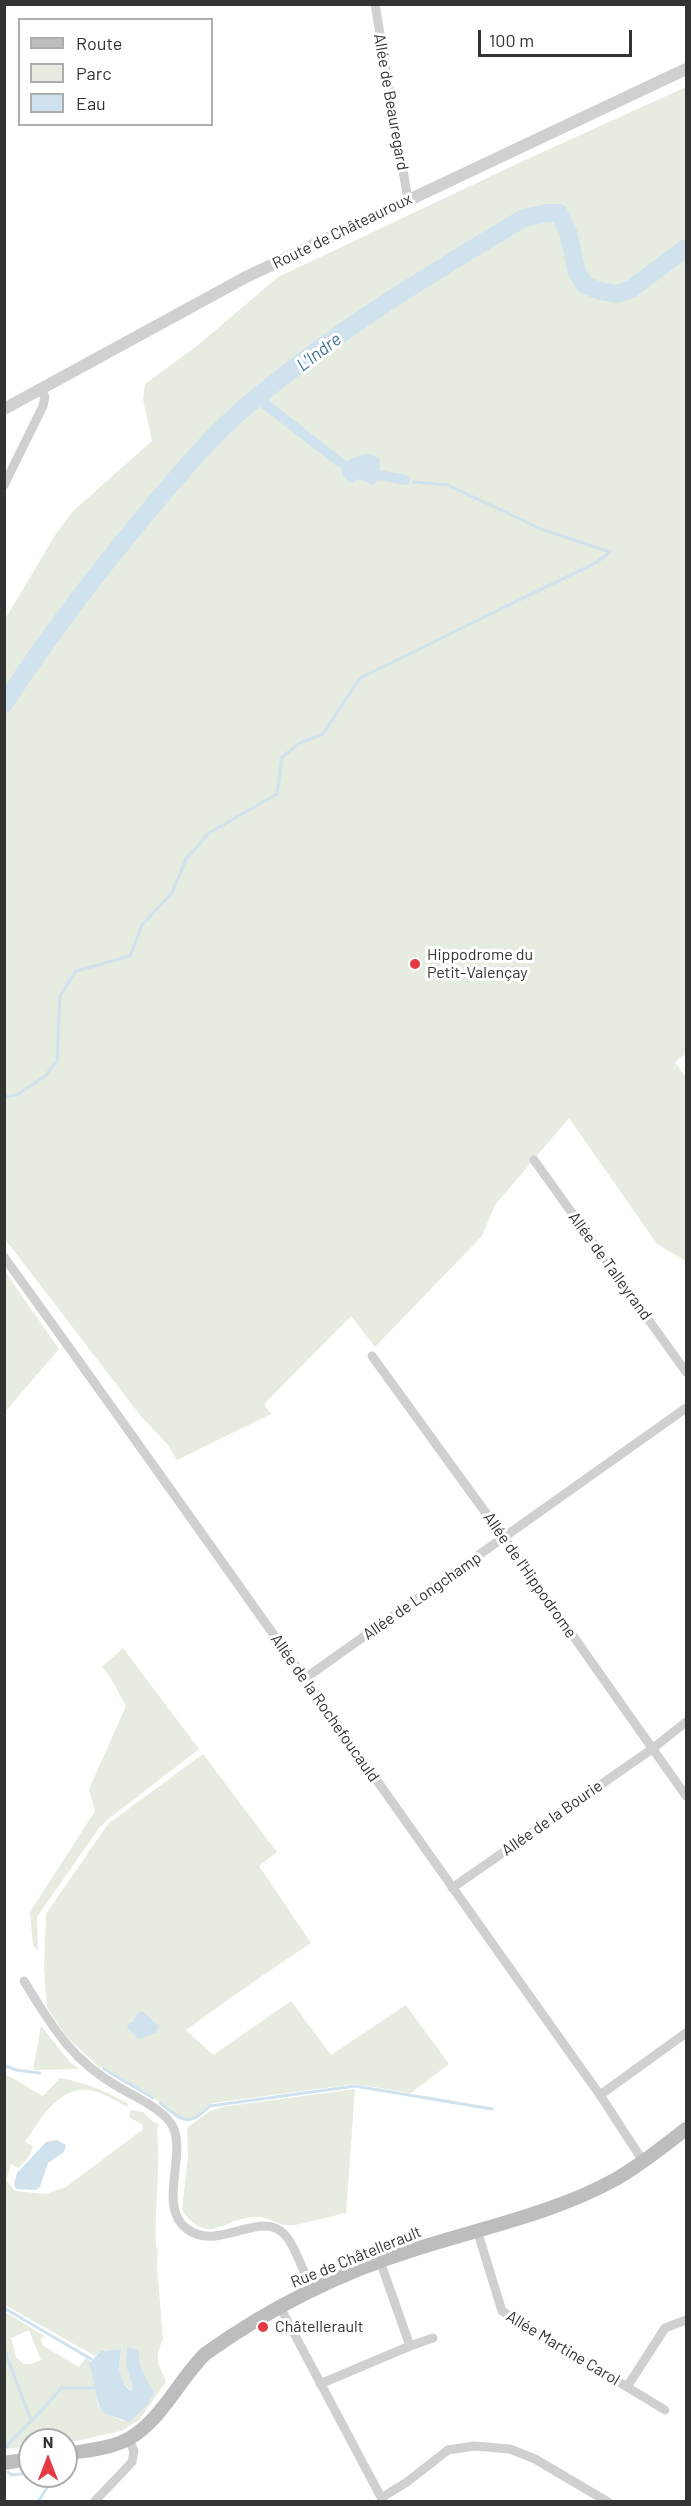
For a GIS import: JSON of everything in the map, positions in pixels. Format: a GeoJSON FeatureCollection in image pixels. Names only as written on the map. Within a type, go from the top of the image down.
{"type":"FeatureCollection","features":[{"type":"Feature","properties":{"kind":"main road","name":"Rue de Châtellerault"},"geometry":{"type":"LineString","coordinates":[[78,2452],[115,2445],[129,2439],[155,2416],[205,2354],[311,2290],[380,2261],[531,2214],[584,2194],[616,2179],[687,2129]]}},
{"type":"Feature","properties":{"kind":"street","name":"Allée de Beauregard"},"geometry":{"type":"LineString","coordinates":[[375,4],[408,200]]}},
{"type":"Feature","properties":{"kind":"street","name":"Route de Châteauroux"},"geometry":{"type":"LineString","coordinates":[[4,409],[246,278],[687,69]]}},
{"type":"Feature","properties":{"kind":"street"},"geometry":{"type":"LineString","coordinates":[[4,485],[43,406],[45,398],[40,389]]}},
{"type":"Feature","properties":{"kind":"street","name":"Allée de Talleyrand"},"geometry":{"type":"LineString","coordinates":[[534,1160],[687,1372]]}},
{"type":"Feature","properties":{"kind":"street","name":"Allée de la Rochefoucauld"},"geometry":{"type":"LineString","coordinates":[[4,1257],[162,1475],[600,2095],[643,2161]]}},
{"type":"Feature","properties":{"kind":"street","name":"Allée de l'Hippodrome"},"geometry":{"type":"LineString","coordinates":[[372,1356],[687,1796]]}},
{"type":"Feature","properties":{"kind":"street","name":"Allée de Longchamp"},"geometry":{"type":"LineString","coordinates":[[304,1679],[687,1408]]}},
{"type":"Feature","properties":{"kind":"street","name":"Allée de la Bourie"},"geometry":{"type":"LineString","coordinates":[[452,1888],[652,1749],[687,1722]]}},
{"type":"Feature","properties":{"kind":"street"},"geometry":{"type":"LineString","coordinates":[[24,1981],[51,2025],[94,2073],[145,2101],[168,2120],[174,2129],[177,2147],[173,2202],[175,2214],[184,2228],[198,2236],[213,2238],[254,2227],[277,2229],[286,2236],[311,2290]]}},
{"type":"Feature","properties":{"kind":"street"},"geometry":{"type":"LineString","coordinates":[[600,2095],[687,2033]]}},
{"type":"Feature","properties":{"kind":"street","name":"Allée Martine Carol"},"geometry":{"type":"LineString","coordinates":[[477,2230],[502,2311],[665,2410]]}},
{"type":"Feature","properties":{"kind":"street"},"geometry":{"type":"LineString","coordinates":[[380,2261],[410,2346]]}},
{"type":"Feature","properties":{"kind":"street"},"geometry":{"type":"LineString","coordinates":[[280,2307],[382,2500],[448,2450],[474,2446],[510,2449],[535,2459],[608,2502]]}},
{"type":"Feature","properties":{"kind":"street"},"geometry":{"type":"LineString","coordinates":[[627,2387],[665,2328],[687,2320]]}},
{"type":"Feature","properties":{"kind":"street"},"geometry":{"type":"LineString","coordinates":[[320,2384],[433,2338]]}},
{"type":"Feature","properties":{"kind":"street"},"geometry":{"type":"LineString","coordinates":[[98,2501],[132,2462],[134,2451],[129,2439]]}},
{"type":"Feature","properties":{"kind":"green space"},"geometry":{"type":"Polygon","coordinates":[[[686,87],[686,1054],[675,1062],[686,1078],[686,1261],[657,1244],[569,1118],[495,1205],[482,1236],[375,1347],[351,1316],[264,1404],[271,1414],[177,1460],[168,1445],[139,1414],[5,1239],[5,619],[57,532],[73,511],[152,441],[143,400],[145,384],[198,345],[278,277],[686,87]]]}},
{"type":"Feature","properties":{"kind":"green space"},"geometry":{"type":"Polygon","coordinates":[[[4,1270],[59,1349],[5,1412],[4,1412],[4,1270]]]}},
{"type":"Feature","properties":{"kind":"green space"},"geometry":{"type":"Polygon","coordinates":[[[123,1648],[199,1749],[99,1828],[37,1917],[38,1951],[33,1945],[30,1912],[95,1811],[89,1789],[126,1706],[102,1667],[123,1648]]]}},
{"type":"Feature","properties":{"kind":"green space"},"geometry":{"type":"Polygon","coordinates":[[[203,1754],[277,1852],[259,1866],[311,1943],[186,2030],[213,2055],[291,2001],[331,2055],[406,2005],[449,2064],[411,2093],[355,2084],[213,2103],[195,2117],[189,2120],[182,2119],[153,2097],[105,2068],[100,2068],[66,2036],[47,2007],[44,1969],[46,1914],[108,1824],[203,1754]]]}},
{"type":"Feature","properties":{"kind":"green space"},"geometry":{"type":"Polygon","coordinates":[[[41,2026],[70,2062],[79,2069],[33,2070],[41,2026]]]}},
{"type":"Feature","properties":{"kind":"green space"},"geometry":{"type":"Polygon","coordinates":[[[4,2074],[43,2096],[60,2078],[78,2082],[127,2103],[128,2107],[103,2094],[88,2090],[67,2094],[58,2100],[50,2107],[25,2142],[33,2146],[29,2157],[18,2168],[11,2164],[6,2180],[15,2191],[46,2194],[66,2187],[142,2130],[143,2125],[129,2117],[131,2110],[143,2112],[159,2124],[157,2129],[156,2247],[158,2248],[157,2266],[163,2339],[158,2352],[158,2363],[166,2382],[139,2420],[121,2431],[78,2441],[78,2428],[18,2428],[18,2447],[5,2449],[5,2312],[46,2337],[40,2340],[43,2342],[42,2345],[79,2367],[86,2358],[90,2361],[98,2404],[103,2413],[123,2421],[154,2393],[141,2368],[140,2359],[126,2365],[133,2387],[131,2391],[120,2379],[120,2349],[101,2351],[95,2356],[5,2305],[4,2074]],[[29,2330],[11,2338],[16,2357],[24,2364],[41,2360],[29,2330]]]}},
{"type":"Feature","properties":{"kind":"green space"},"geometry":{"type":"Polygon","coordinates":[[[355,2089],[346,2213],[292,2225],[261,2217],[251,2217],[206,2229],[191,2221],[182,2210],[188,2155],[187,2128],[210,2111],[222,2107],[355,2089]]]}},
{"type":"Feature","properties":{"kind":"water"},"geometry":{"type":"Polygon","coordinates":[[[368,453],[379,458],[378,479],[374,485],[358,479],[351,483],[343,475],[341,463],[368,453]]]}},
{"type":"Feature","properties":{"kind":"water"},"geometry":{"type":"Polygon","coordinates":[[[142,2011],[159,2026],[156,2033],[138,2039],[127,2027],[142,2011]]]}},
{"type":"Feature","properties":{"kind":"water"},"geometry":{"type":"Polygon","coordinates":[[[57,2140],[66,2145],[64,2152],[48,2163],[40,2187],[36,2190],[16,2189],[14,2184],[17,2173],[46,2142],[57,2140]]]}},
{"type":"Feature","properties":{"kind":"water"},"geometry":{"type":"Polygon","coordinates":[[[127,2347],[138,2350],[141,2368],[154,2393],[147,2405],[129,2422],[103,2413],[89,2363],[101,2351],[121,2349],[121,2378],[131,2391],[133,2387],[126,2365],[127,2347]]]}},
{"type":"Feature","properties":{"kind":"waterway","name":"L'Indre"},"geometry":{"type":"LineString","coordinates":[[4,704],[38,653],[93,580],[163,494],[211,440],[236,415],[283,377],[383,305],[524,218],[547,213],[559,213],[568,232],[577,272],[585,285],[600,291],[617,294],[631,289],[686,248]]}},
{"type":"Feature","properties":{"kind":"waterway"},"geometry":{"type":"LineString","coordinates":[[257,398],[341,463]]}},
{"type":"Feature","properties":{"kind":"waterway"},"geometry":{"type":"LineString","coordinates":[[379,475],[405,480]]}},
{"type":"Feature","properties":{"kind":"waterway"},"geometry":{"type":"LineString","coordinates":[[414,482],[448,485],[541,529],[610,552]]}},
{"type":"Feature","properties":{"kind":"waterway"},"geometry":{"type":"LineString","coordinates":[[4,1097],[17,1095],[45,1076],[57,1061],[60,996],[76,971],[130,956],[142,925],[172,893],[186,859],[209,833],[277,794],[282,757],[300,743],[323,734],[360,678],[597,562],[610,552]]}},
{"type":"Feature","properties":{"kind":"waterway"},"geometry":{"type":"LineString","coordinates":[[4,2065],[16,2070],[40,2073]]}},
{"type":"Feature","properties":{"kind":"waterway"},"geometry":{"type":"LineString","coordinates":[[104,2069],[153,2098]]}},
{"type":"Feature","properties":{"kind":"waterway"},"geometry":{"type":"LineString","coordinates":[[160,2103],[179,2117],[190,2120],[196,2118],[210,2106],[355,2086],[492,2109]]}},
{"type":"Feature","properties":{"kind":"waterway"},"geometry":{"type":"LineString","coordinates":[[4,2308],[91,2359]]}},
{"type":"Feature","properties":{"kind":"waterway"},"geometry":{"type":"LineString","coordinates":[[4,2349],[31,2420]]}},
{"type":"Feature","properties":{"kind":"waterway"},"geometry":{"type":"LineString","coordinates":[[4,2449],[61,2388],[96,2388]]}},
{"type":"Feature","properties":{"kind":"waterway"},"geometry":{"type":"LineString","coordinates":[[8,2472],[12,2475],[18,2474]]}},
{"type":"Feature","properties":{"kind":"waterway"},"geometry":{"type":"LineString","coordinates":[[38,2502],[47,2488]]}},
{"type":"Feature","properties":{"kind":"place","name":"Hippodrome du Petit-Valençay"},"geometry":{"type":"Point","coordinates":[415,964]}},
{"type":"Feature","properties":{"kind":"place","name":"Châtellerault"},"geometry":{"type":"Point","coordinates":[263,2327]}}]}
